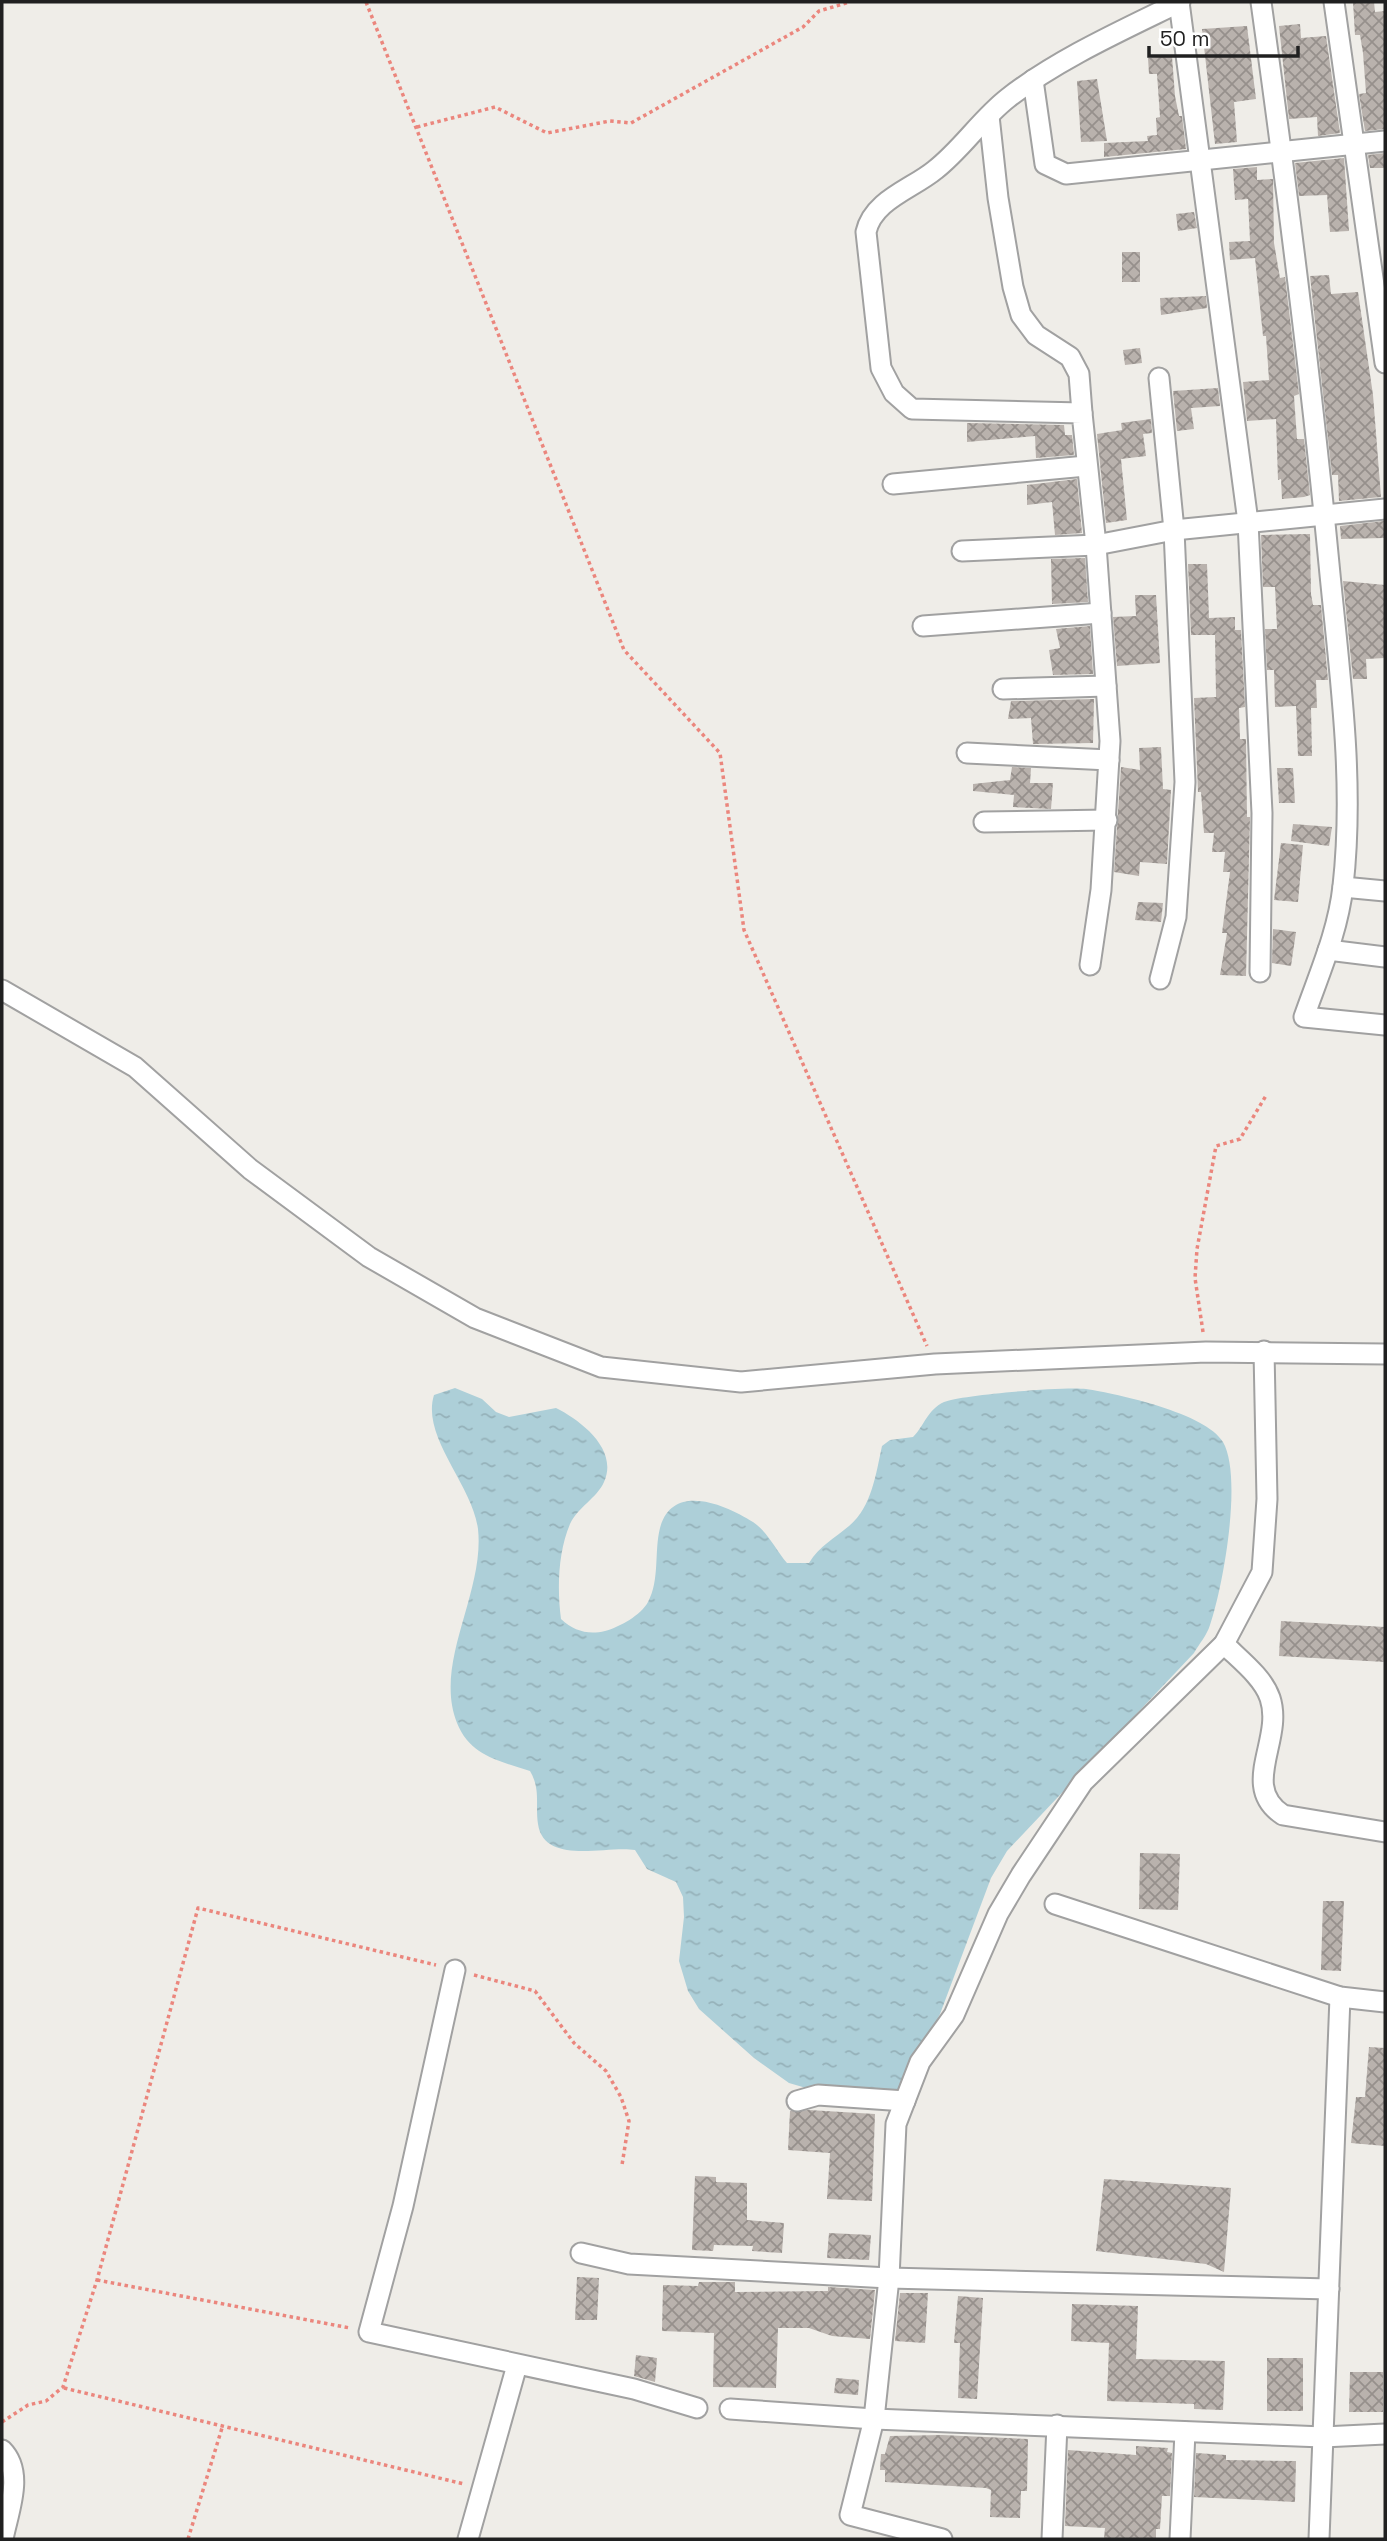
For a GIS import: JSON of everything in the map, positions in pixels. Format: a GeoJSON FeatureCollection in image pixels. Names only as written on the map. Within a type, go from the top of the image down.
{"type":"FeatureCollection","features":[{"type":"Feature","properties":{"kind":"street"},"geometry":{"type":"LineString","coordinates":[[1082,413],[912,409],[894,393],[881,368],[866,232],[869,218],[936,170],[989,116],[1033,80],[1180,2],[1248,522],[1262,813],[1260,972]]}},
{"type":"Feature","properties":{"kind":"street"},"geometry":{"type":"LineString","coordinates":[[1261,2],[1282,151],[1344,715],[1346,847],[1343,887],[1336,927],[1304,1017],[1385,1025]]}},
{"type":"Feature","properties":{"kind":"street"},"geometry":{"type":"LineString","coordinates":[[1334,2],[1385,363]]}},
{"type":"Feature","properties":{"kind":"street"},"geometry":{"type":"LineString","coordinates":[[1033,80],[1045,164],[1066,174],[1202,158],[1385,142]]}},
{"type":"Feature","properties":{"kind":"street"},"geometry":{"type":"LineString","coordinates":[[989,116],[998,198],[1021,315],[1037,335],[1069,357],[1079,374],[1086,466],[1096,545],[1109,760],[1107,820],[1090,965]]}},
{"type":"Feature","properties":{"kind":"street"},"geometry":{"type":"LineString","coordinates":[[1159,378],[1174,530],[1185,782],[1176,917],[1160,979]]}},
{"type":"Feature","properties":{"kind":"street"},"geometry":{"type":"LineString","coordinates":[[893,484],[1086,466]]}},
{"type":"Feature","properties":{"kind":"street"},"geometry":{"type":"LineString","coordinates":[[962,551],[1096,545],[1174,530],[1385,509]]}},
{"type":"Feature","properties":{"kind":"street"},"geometry":{"type":"LineString","coordinates":[[923,626],[1101,613]]}},
{"type":"Feature","properties":{"kind":"street"},"geometry":{"type":"LineString","coordinates":[[1003,689],[1106,686]]}},
{"type":"Feature","properties":{"kind":"street"},"geometry":{"type":"LineString","coordinates":[[967,753],[1109,760]]}},
{"type":"Feature","properties":{"kind":"street"},"geometry":{"type":"LineString","coordinates":[[984,822],[1107,820]]}},
{"type":"Feature","properties":{"kind":"street"},"geometry":{"type":"LineString","coordinates":[[1343,887],[1385,891]]}},
{"type":"Feature","properties":{"kind":"street"},"geometry":{"type":"LineString","coordinates":[[1328,950],[1385,957]]}},
{"type":"Feature","properties":{"kind":"street"},"geometry":{"type":"LineString","coordinates":[[2,990],[135,1067],[250,1169],[369,1257],[475,1318],[601,1367],[740,1382],[935,1364],[1206,1352],[1264,1350],[1385,1354]]}},
{"type":"Feature","properties":{"kind":"street"},"geometry":{"type":"LineString","coordinates":[[942,2539],[850,2515],[874,2419],[889,2278],[896,2124],[920,2062],[954,2015],[998,1914],[1083,1782],[1224,1644],[1262,1572],[1267,1499],[1264,1350]]}},
{"type":"Feature","properties":{"kind":"street"},"geometry":{"type":"LineString","coordinates":[[1224,1644],[1250,1670],[1270,1698],[1273,1731],[1263,1772],[1263,1791],[1270,1806],[1283,1815],[1385,1832]]}},
{"type":"Feature","properties":{"kind":"street"},"geometry":{"type":"LineString","coordinates":[[1055,1904],[1340,1997],[1385,2002]]}},
{"type":"Feature","properties":{"kind":"street"},"geometry":{"type":"LineString","coordinates":[[455,1970],[403,2206],[369,2332],[634,2389],[697,2408]]}},
{"type":"Feature","properties":{"kind":"street"},"geometry":{"type":"LineString","coordinates":[[1319,2539],[1340,1997]]}},
{"type":"Feature","properties":{"kind":"street"},"geometry":{"type":"LineString","coordinates":[[797,2101],[818,2095],[905,2101]]}},
{"type":"Feature","properties":{"kind":"street"},"geometry":{"type":"LineString","coordinates":[[581,2253],[629,2264],[889,2278],[1329,2289]]}},
{"type":"Feature","properties":{"kind":"street"},"geometry":{"type":"LineString","coordinates":[[468,2539],[517,2365]]}},
{"type":"Feature","properties":{"kind":"street"},"geometry":{"type":"LineString","coordinates":[[730,2409],[874,2419],[1185,2432],[1323,2437],[1385,2434]]}},
{"type":"Feature","properties":{"kind":"street"},"geometry":{"type":"LineString","coordinates":[[1052,2539],[1057,2425]]}},
{"type":"Feature","properties":{"kind":"street"},"geometry":{"type":"LineString","coordinates":[[1180,2539],[1185,2432]]}},
{"type":"Feature","properties":{"kind":"street"},"geometry":{"type":"LineString","coordinates":[[2,2450],[10,2459],[15,2479],[3,2539]]}},
{"type":"Feature","properties":{"kind":"path"},"geometry":{"type":"LineString","coordinates":[[366,2],[624,650],[720,753],[744,930],[935,1364]]}},
{"type":"Feature","properties":{"kind":"path"},"geometry":{"type":"LineString","coordinates":[[417,127],[495,107],[547,133],[610,121],[631,123],[803,27],[819,11],[850,2]]}},
{"type":"Feature","properties":{"kind":"path"},"geometry":{"type":"LineString","coordinates":[[1206,1352],[1195,1278],[1197,1249],[1216,1146],[1240,1139],[1267,1094]]}},
{"type":"Feature","properties":{"kind":"path"},"geometry":{"type":"LineString","coordinates":[[2,2422],[28,2405],[46,2401],[63,2387],[97,2280],[198,1908],[535,1992],[574,2043],[606,2071],[621,2097],[629,2121],[622,2165]]}},
{"type":"Feature","properties":{"kind":"path"},"geometry":{"type":"LineString","coordinates":[[97,2280],[369,2332]]}},
{"type":"Feature","properties":{"kind":"path"},"geometry":{"type":"LineString","coordinates":[[63,2387],[484,2488]]}},
{"type":"Feature","properties":{"kind":"path"},"geometry":{"type":"LineString","coordinates":[[188,2539],[222,2427]]}},
{"type":"Feature","properties":{"kind":"water"},"geometry":{"type":"Polygon","coordinates":[[[455,1388],[482,1399],[496,1412],[509,1417],[556,1408],[586,1428],[602,1447],[607,1470],[604,1482],[570,1524],[559,1571],[561,1619],[576,1629],[587,1632],[617,1627],[645,1607],[654,1584],[660,1528],[666,1514],[676,1505],[687,1501],[714,1504],[741,1515],[763,1530],[787,1563],[809,1563],[857,1518],[863,1509],[872,1489],[882,1446],[890,1440],[913,1437],[938,1405],[954,1399],[1014,1392],[1086,1389],[1139,1400],[1181,1414],[1214,1432],[1223,1442],[1229,1458],[1231,1480],[1229,1532],[1215,1608],[1207,1632],[1194,1653],[1007,1851],[991,1878],[940,2014],[901,2093],[830,2095],[789,2083],[754,2058],[699,2009],[688,1991],[679,1961],[684,1917],[683,1897],[676,1882],[647,1869],[635,1850],[578,1851],[552,1845],[543,1837],[538,1824],[537,1791],[530,1771],[487,1756],[463,1734],[451,1700],[451,1676],[474,1578],[478,1529],[467,1495],[441,1444],[432,1411],[434,1395],[455,1388]]]}},
{"type":"Feature","properties":{"kind":"building"},"geometry":{"type":"Polygon","coordinates":[[[1353,2],[1374,2],[1375,12],[1385,11],[1385,129],[1365,131],[1359,94],[1366,93],[1363,53],[1360,35],[1355,35],[1353,2]]]}},
{"type":"Feature","properties":{"kind":"building"},"geometry":{"type":"Polygon","coordinates":[[[1300,24],[1301,38],[1326,36],[1340,133],[1318,136],[1317,117],[1289,119],[1279,26],[1300,24]]]}},
{"type":"Feature","properties":{"kind":"building"},"geometry":{"type":"Polygon","coordinates":[[[1247,26],[1256,99],[1234,102],[1237,142],[1215,144],[1202,29],[1247,26]]]}},
{"type":"Feature","properties":{"kind":"building"},"geometry":{"type":"Polygon","coordinates":[[[1172,56],[1175,96],[1179,116],[1182,116],[1186,149],[1104,157],[1104,143],[1148,141],[1147,136],[1157,135],[1156,118],[1160,117],[1157,74],[1149,74],[1148,58],[1172,56]]]}},
{"type":"Feature","properties":{"kind":"building"},"geometry":{"type":"Polygon","coordinates":[[[1097,79],[1107,141],[1081,142],[1077,81],[1097,79]]]}},
{"type":"Feature","properties":{"kind":"building"},"geometry":{"type":"Polygon","coordinates":[[[1385,153],[1385,168],[1370,168],[1368,155],[1385,153]]]}},
{"type":"Feature","properties":{"kind":"building"},"geometry":{"type":"Polygon","coordinates":[[[1344,158],[1349,231],[1330,232],[1327,195],[1299,196],[1295,163],[1344,158]]]}},
{"type":"Feature","properties":{"kind":"building"},"geometry":{"type":"Polygon","coordinates":[[[1257,167],[1257,180],[1273,179],[1274,243],[1280,278],[1285,277],[1299,394],[1294,396],[1297,439],[1304,439],[1310,495],[1304,497],[1282,499],[1281,479],[1278,480],[1276,419],[1247,421],[1243,382],[1269,380],[1266,336],[1263,336],[1255,258],[1230,260],[1229,242],[1250,241],[1248,199],[1235,200],[1233,169],[1257,167]]]}},
{"type":"Feature","properties":{"kind":"building"},"geometry":{"type":"Polygon","coordinates":[[[1194,212],[1197,228],[1178,231],[1176,214],[1194,212]]]}},
{"type":"Feature","properties":{"kind":"building"},"geometry":{"type":"Polygon","coordinates":[[[1122,252],[1140,252],[1140,282],[1122,282],[1122,252]]]}},
{"type":"Feature","properties":{"kind":"building"},"geometry":{"type":"Polygon","coordinates":[[[1329,275],[1331,294],[1358,292],[1373,395],[1381,497],[1339,501],[1338,475],[1332,475],[1310,276],[1329,275]]]}},
{"type":"Feature","properties":{"kind":"building"},"geometry":{"type":"Polygon","coordinates":[[[1206,296],[1207,308],[1161,315],[1160,298],[1206,296]]]}},
{"type":"Feature","properties":{"kind":"building"},"geometry":{"type":"Polygon","coordinates":[[[1140,348],[1142,363],[1125,365],[1123,350],[1140,348]]]}},
{"type":"Feature","properties":{"kind":"building"},"geometry":{"type":"Polygon","coordinates":[[[1218,388],[1220,406],[1191,408],[1194,429],[1177,431],[1173,391],[1218,388]]]}},
{"type":"Feature","properties":{"kind":"building"},"geometry":{"type":"Polygon","coordinates":[[[1151,419],[1152,433],[1143,434],[1146,456],[1121,459],[1127,520],[1106,523],[1097,434],[1122,430],[1121,423],[1151,419]]]}},
{"type":"Feature","properties":{"kind":"building"},"geometry":{"type":"Polygon","coordinates":[[[967,423],[1064,425],[1065,435],[1072,435],[1074,455],[1036,458],[1035,436],[967,442],[967,423]]]}},
{"type":"Feature","properties":{"kind":"building"},"geometry":{"type":"Polygon","coordinates":[[[1077,479],[1082,533],[1055,535],[1052,502],[1027,505],[1027,485],[1077,479]]]}},
{"type":"Feature","properties":{"kind":"building"},"geometry":{"type":"Polygon","coordinates":[[[1384,521],[1384,538],[1341,539],[1340,526],[1384,521]]]}},
{"type":"Feature","properties":{"kind":"building"},"geometry":{"type":"Polygon","coordinates":[[[1310,534],[1311,594],[1313,605],[1321,605],[1328,680],[1316,680],[1317,708],[1311,708],[1312,756],[1298,756],[1296,706],[1275,707],[1274,670],[1267,670],[1265,629],[1277,629],[1275,587],[1263,587],[1261,535],[1310,534]]]}},
{"type":"Feature","properties":{"kind":"building"},"geometry":{"type":"Polygon","coordinates":[[[1085,558],[1088,602],[1052,604],[1051,559],[1085,558]]]}},
{"type":"Feature","properties":{"kind":"building"},"geometry":{"type":"Polygon","coordinates":[[[1188,564],[1207,564],[1209,618],[1235,617],[1235,630],[1241,630],[1245,707],[1239,708],[1240,739],[1246,739],[1247,817],[1250,817],[1246,976],[1220,975],[1227,933],[1222,933],[1230,872],[1223,872],[1225,852],[1212,852],[1214,833],[1204,833],[1201,792],[1198,792],[1194,698],[1216,697],[1215,635],[1191,635],[1188,564]]]}},
{"type":"Feature","properties":{"kind":"building"},"geometry":{"type":"Polygon","coordinates":[[[1343,581],[1385,585],[1385,658],[1366,659],[1367,679],[1353,679],[1343,581]]]}},
{"type":"Feature","properties":{"kind":"building"},"geometry":{"type":"Polygon","coordinates":[[[1135,595],[1156,595],[1160,663],[1117,666],[1113,617],[1136,616],[1135,595]]]}},
{"type":"Feature","properties":{"kind":"building"},"geometry":{"type":"Polygon","coordinates":[[[1090,626],[1093,674],[1053,675],[1049,650],[1060,648],[1056,629],[1090,626]]]}},
{"type":"Feature","properties":{"kind":"building"},"geometry":{"type":"Polygon","coordinates":[[[1094,699],[1093,743],[1033,744],[1031,718],[1008,719],[1011,701],[1094,699]]]}},
{"type":"Feature","properties":{"kind":"building"},"geometry":{"type":"Polygon","coordinates":[[[1161,747],[1163,789],[1171,790],[1167,864],[1140,862],[1139,876],[1114,872],[1121,767],[1140,770],[1139,748],[1161,747]]]}},
{"type":"Feature","properties":{"kind":"building"},"geometry":{"type":"Polygon","coordinates":[[[1012,767],[1031,768],[1030,783],[1053,783],[1051,809],[1013,807],[1014,795],[973,791],[973,784],[1010,780],[1012,767]]]}},
{"type":"Feature","properties":{"kind":"building"},"geometry":{"type":"Polygon","coordinates":[[[1277,768],[1293,768],[1295,803],[1279,803],[1277,768]]]}},
{"type":"Feature","properties":{"kind":"building"},"geometry":{"type":"Polygon","coordinates":[[[1293,824],[1332,827],[1329,846],[1291,841],[1293,824]]]}},
{"type":"Feature","properties":{"kind":"building"},"geometry":{"type":"Polygon","coordinates":[[[1281,843],[1303,845],[1298,902],[1274,900],[1281,843]]]}},
{"type":"Feature","properties":{"kind":"building"},"geometry":{"type":"Polygon","coordinates":[[[1138,902],[1163,903],[1161,922],[1135,920],[1138,902]]]}},
{"type":"Feature","properties":{"kind":"building"},"geometry":{"type":"Polygon","coordinates":[[[1273,929],[1296,932],[1291,966],[1272,963],[1273,929]]]}},
{"type":"Feature","properties":{"kind":"building"},"geometry":{"type":"Polygon","coordinates":[[[1281,1621],[1385,1627],[1385,1662],[1279,1656],[1281,1621]]]}},
{"type":"Feature","properties":{"kind":"building"},"geometry":{"type":"Polygon","coordinates":[[[1140,1853],[1180,1854],[1178,1910],[1139,1909],[1140,1853]]]}},
{"type":"Feature","properties":{"kind":"building"},"geometry":{"type":"Polygon","coordinates":[[[1323,1901],[1344,1901],[1341,1971],[1321,1970],[1323,1901]]]}},
{"type":"Feature","properties":{"kind":"building"},"geometry":{"type":"Polygon","coordinates":[[[1369,2047],[1385,2048],[1385,2146],[1351,2143],[1356,2097],[1365,2097],[1369,2047]]]}},
{"type":"Feature","properties":{"kind":"building"},"geometry":{"type":"Polygon","coordinates":[[[790,2111],[875,2114],[872,2201],[827,2199],[830,2153],[788,2150],[790,2111]]]}},
{"type":"Feature","properties":{"kind":"building"},"geometry":{"type":"Polygon","coordinates":[[[695,2176],[716,2177],[716,2182],[747,2183],[747,2220],[784,2223],[782,2253],[752,2251],[753,2246],[714,2245],[713,2251],[692,2250],[695,2176]]]}},
{"type":"Feature","properties":{"kind":"building"},"geometry":{"type":"Polygon","coordinates":[[[1104,2179],[1231,2188],[1224,2272],[1206,2264],[1096,2251],[1104,2179]]]}},
{"type":"Feature","properties":{"kind":"building"},"geometry":{"type":"Polygon","coordinates":[[[829,2233],[871,2235],[869,2260],[827,2258],[829,2233]]]}},
{"type":"Feature","properties":{"kind":"building"},"geometry":{"type":"Polygon","coordinates":[[[577,2277],[599,2278],[597,2320],[575,2320],[577,2277]]]}},
{"type":"Feature","properties":{"kind":"building"},"geometry":{"type":"Polygon","coordinates":[[[699,2282],[735,2282],[735,2292],[828,2291],[828,2287],[875,2290],[870,2339],[832,2336],[809,2328],[778,2328],[776,2388],[713,2387],[714,2333],[662,2331],[663,2285],[698,2286],[699,2282]]]}},
{"type":"Feature","properties":{"kind":"building"},"geometry":{"type":"Polygon","coordinates":[[[900,2293],[928,2293],[925,2343],[895,2341],[900,2293]]]}},
{"type":"Feature","properties":{"kind":"building"},"geometry":{"type":"Polygon","coordinates":[[[958,2296],[983,2298],[977,2399],[958,2398],[960,2343],[954,2343],[958,2296]]]}},
{"type":"Feature","properties":{"kind":"building"},"geometry":{"type":"Polygon","coordinates":[[[1072,2304],[1138,2306],[1136,2359],[1225,2361],[1223,2410],[1194,2409],[1194,2404],[1107,2401],[1109,2343],[1071,2341],[1072,2304]]]}},
{"type":"Feature","properties":{"kind":"building"},"geometry":{"type":"Polygon","coordinates":[[[636,2355],[657,2358],[655,2382],[634,2376],[636,2355]]]}},
{"type":"Feature","properties":{"kind":"building"},"geometry":{"type":"Polygon","coordinates":[[[1267,2358],[1303,2358],[1303,2411],[1267,2411],[1267,2358]]]}},
{"type":"Feature","properties":{"kind":"building"},"geometry":{"type":"Polygon","coordinates":[[[1350,2372],[1383,2372],[1383,2412],[1349,2412],[1350,2372]]]}},
{"type":"Feature","properties":{"kind":"building"},"geometry":{"type":"Polygon","coordinates":[[[836,2378],[859,2380],[858,2395],[834,2393],[836,2378]]]}},
{"type":"Feature","properties":{"kind":"building"},"geometry":{"type":"Polygon","coordinates":[[[942,2435],[1028,2439],[1027,2491],[1021,2491],[1020,2518],[990,2517],[991,2490],[986,2488],[885,2482],[885,2470],[880,2470],[881,2454],[885,2454],[890,2436],[942,2435]]]}},
{"type":"Feature","properties":{"kind":"building"},"geometry":{"type":"Polygon","coordinates":[[[1136,2446],[1168,2448],[1167,2452],[1172,2453],[1170,2496],[1162,2496],[1160,2529],[1156,2529],[1156,2539],[1104,2539],[1105,2528],[1065,2526],[1068,2450],[1136,2455],[1136,2446]]]}},
{"type":"Feature","properties":{"kind":"building"},"geometry":{"type":"Polygon","coordinates":[[[1196,2453],[1226,2455],[1226,2460],[1296,2461],[1295,2502],[1194,2497],[1196,2453]]]}}]}
